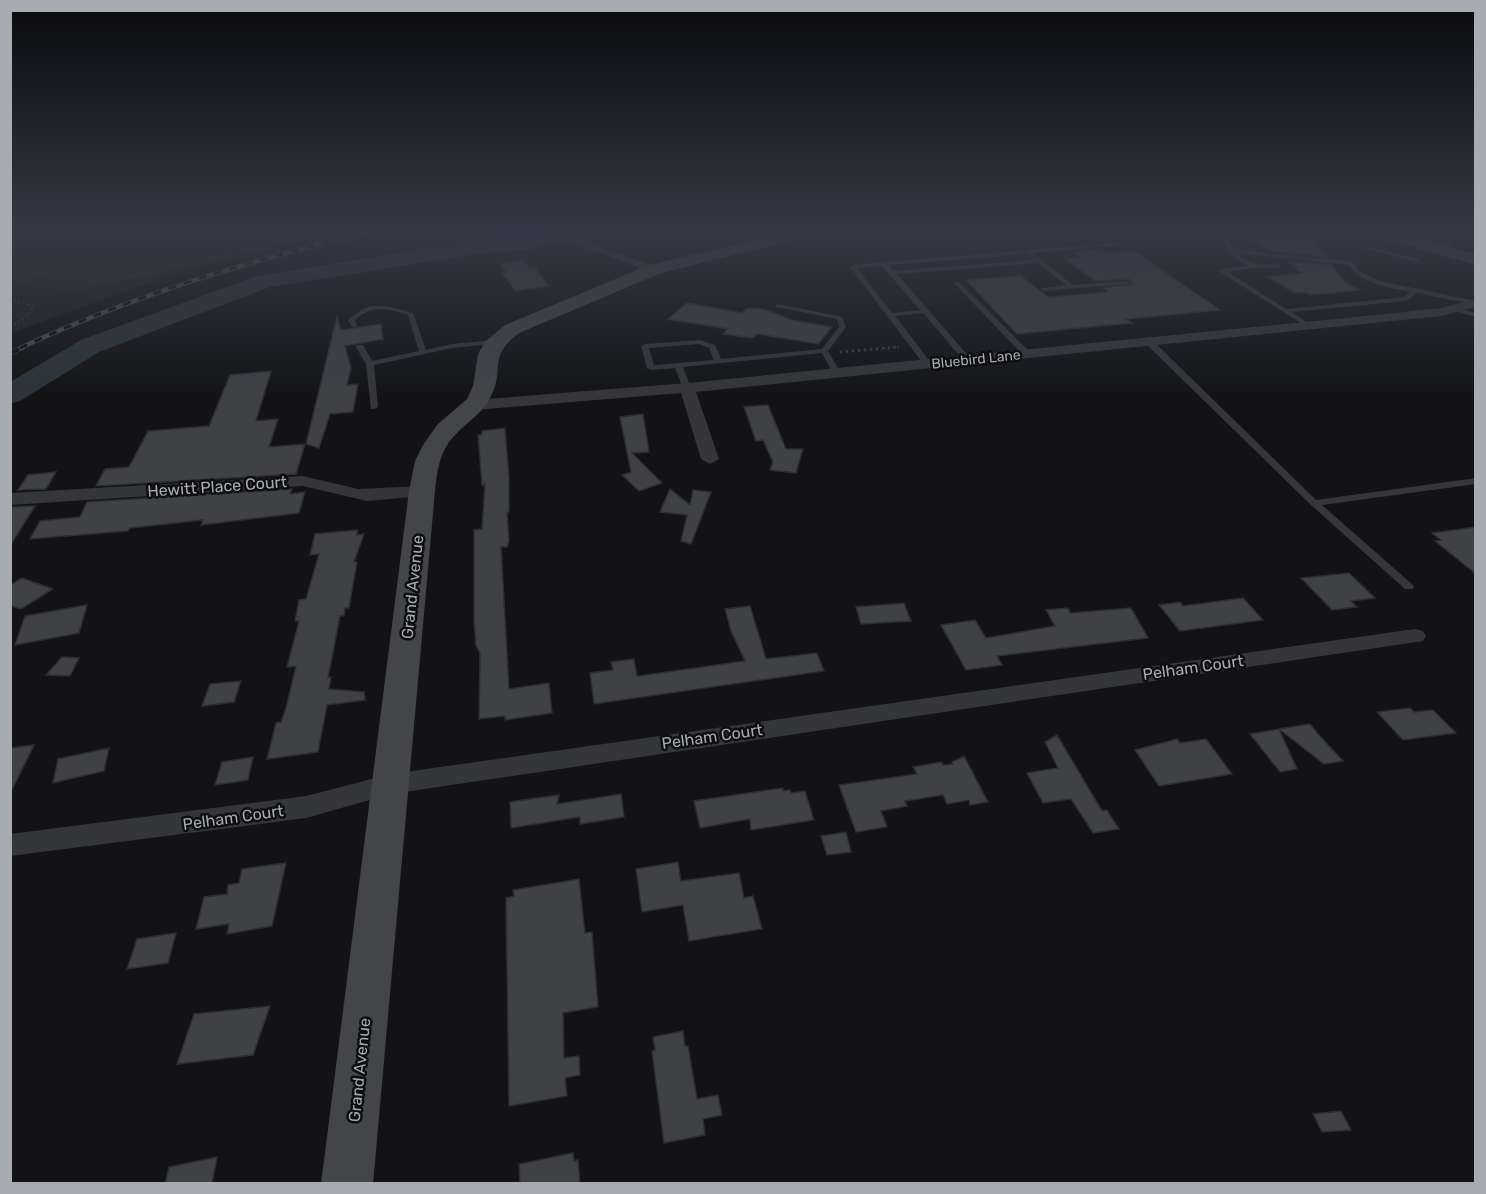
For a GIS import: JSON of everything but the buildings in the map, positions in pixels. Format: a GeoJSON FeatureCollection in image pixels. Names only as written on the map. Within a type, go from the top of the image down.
{"type":"FeatureCollection","features":[{"type":"Feature","properties":{"kind":"street"},"geometry":{"type":"LineString","coordinates":[[494,342],[512,328],[606,289]]}},
{"type":"Feature","properties":{"kind":"street","name":"Bluebird Lane"},"geometry":{"type":"LineString","coordinates":[[474,405],[687,388],[1309,326],[1453,309],[1476,303]]}},
{"type":"Feature","properties":{"kind":"street","name":"Grand Avenue"},"geometry":{"type":"LineString","coordinates":[[346,1184],[424,469],[432,447],[439,436],[474,405],[481,394],[488,351],[494,342]]}},
{"type":"Feature","properties":{"kind":"street"},"geometry":{"type":"LineString","coordinates":[[687,388],[710,459]]}},
{"type":"Feature","properties":{"kind":"street","name":"Hewitt Place Court"},"geometry":{"type":"LineString","coordinates":[[10,499],[303,481],[318,482],[350,494],[378,495],[422,491]]}},
{"type":"Feature","properties":{"kind":"street","name":"Pelham Court"},"geometry":{"type":"LineString","coordinates":[[10,845],[306,807],[391,784],[1415,636]]}},
{"type":"Feature","properties":{"kind":"lane"},"geometry":{"type":"LineString","coordinates":[[870,289],[928,364]]}},
{"type":"Feature","properties":{"kind":"lane"},"geometry":{"type":"LineString","coordinates":[[905,289],[968,360]]}},
{"type":"Feature","properties":{"kind":"lane"},"geometry":{"type":"LineString","coordinates":[[962,289],[1027,354]]}},
{"type":"Feature","properties":{"kind":"lane"},"geometry":{"type":"LineString","coordinates":[[1249,289],[1309,326]]}},
{"type":"Feature","properties":{"kind":"lane"},"geometry":{"type":"LineString","coordinates":[[1406,289],[1453,296],[1476,303]]}},
{"type":"Feature","properties":{"kind":"lane"},"geometry":{"type":"LineString","coordinates":[[1284,311],[1407,299],[1415,291]]}},
{"type":"Feature","properties":{"kind":"lane"},"geometry":{"type":"LineString","coordinates":[[718,361],[712,347],[700,342],[645,346],[651,368],[825,352],[843,327],[840,318],[778,306]]}},
{"type":"Feature","properties":{"kind":"lane"},"geometry":{"type":"LineString","coordinates":[[354,326],[351,320],[358,311],[374,307],[396,308],[411,314],[423,352]]}},
{"type":"Feature","properties":{"kind":"lane"},"geometry":{"type":"LineString","coordinates":[[1453,309],[1476,315]]}},
{"type":"Feature","properties":{"kind":"lane"},"geometry":{"type":"LineString","coordinates":[[890,315],[925,312]]}},
{"type":"Feature","properties":{"kind":"lane"},"geometry":{"type":"LineString","coordinates":[[370,364],[423,352],[494,342]]}},
{"type":"Feature","properties":{"kind":"lane"},"geometry":{"type":"LineString","coordinates":[[1149,342],[1314,503],[1409,587]]}},
{"type":"Feature","properties":{"kind":"lane"},"geometry":{"type":"LineString","coordinates":[[360,347],[370,364],[374,407]]}},
{"type":"Feature","properties":{"kind":"lane"},"geometry":{"type":"LineString","coordinates":[[825,352],[837,373]]}},
{"type":"Feature","properties":{"kind":"lane"},"geometry":{"type":"LineString","coordinates":[[678,365],[687,388]]}},
{"type":"Feature","properties":{"kind":"lane"},"geometry":{"type":"LineString","coordinates":[[1314,503],[1476,481]]}},
{"type":"Feature","properties":{"kind":"path"},"geometry":{"type":"LineString","coordinates":[[10,299],[33,306],[28,315],[10,328]]}},
{"type":"Feature","properties":{"kind":"path"},"geometry":{"type":"LineString","coordinates":[[825,352],[914,346]]}},
{"type":"Feature","properties":{"kind":"shaded area"},"geometry":{"type":"Polygon","coordinates":[[[11,289],[133,289],[11,333],[11,289]]]}},
{"type":"Feature","properties":{"kind":"shaded area"},"geometry":{"type":"Polygon","coordinates":[[[52,289],[88,289],[77,291],[52,289]]]}},
{"type":"Feature","properties":{"kind":"waterway"},"geometry":{"type":"LineString","coordinates":[[10,395],[90,346],[244,289]]}},
{"type":"Feature","properties":{"kind":"railway"},"geometry":{"type":"LineString","coordinates":[[20,348],[104,312],[169,289]]}},
{"type":"Feature","properties":{"kind":"railway"},"geometry":{"type":"LineString","coordinates":[[10,353],[23,347]]}}]}
